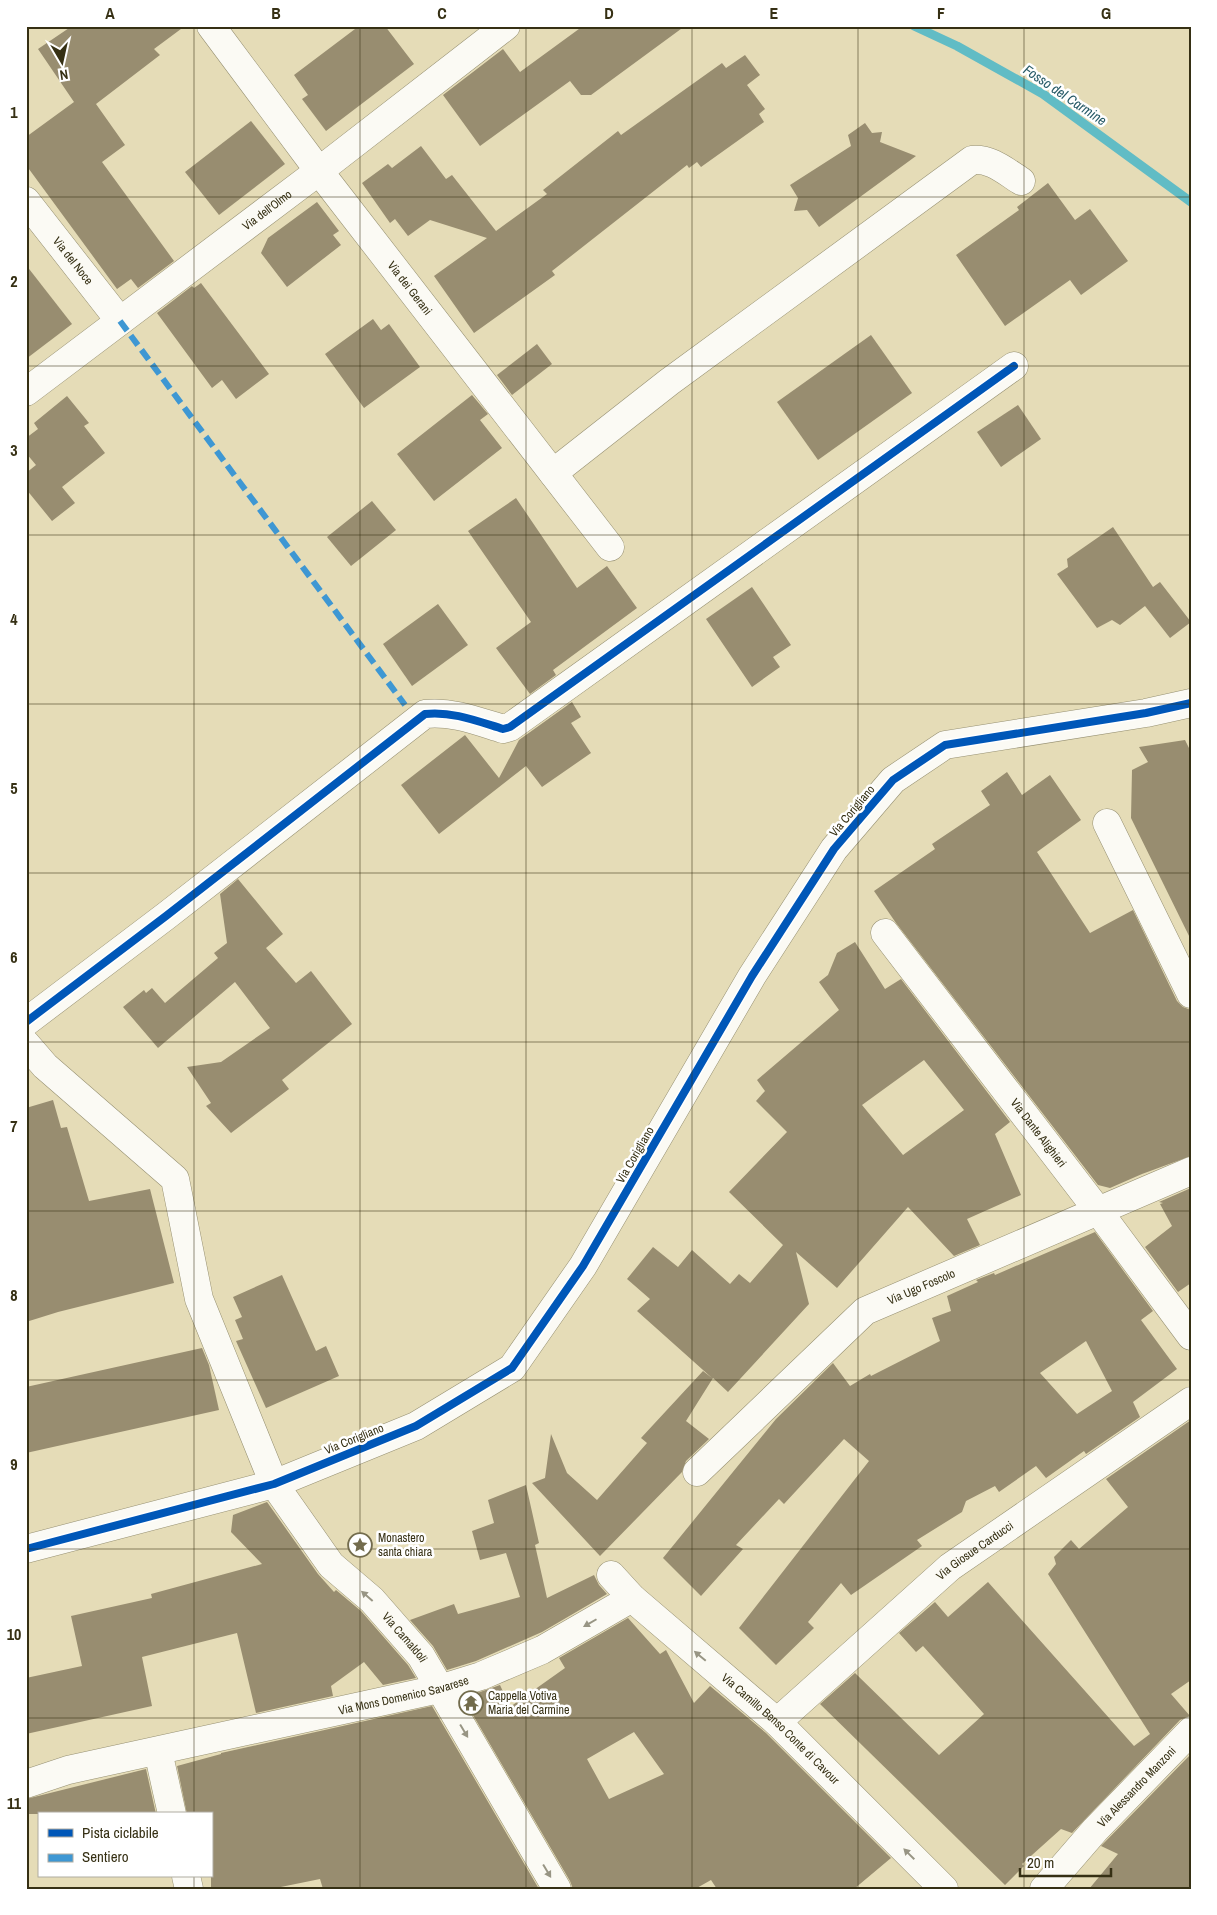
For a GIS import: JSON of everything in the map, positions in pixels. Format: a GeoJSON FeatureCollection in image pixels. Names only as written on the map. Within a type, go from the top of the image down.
{"type":"FeatureCollection","features":[{"type":"Feature","properties":{"kind":"street","name":"Via dei Gerani"},"geometry":{"type":"LineString","coordinates":[[211,26],[319,171],[610,547]]}},
{"type":"Feature","properties":{"kind":"street","name":"Via dell'Olmo"},"geometry":{"type":"LineString","coordinates":[[26,392],[319,171],[506,26]]}},
{"type":"Feature","properties":{"kind":"street"},"geometry":{"type":"LineString","coordinates":[[553,473],[669,382],[972,160],[990,161],[1020,181]]}},
{"type":"Feature","properties":{"kind":"street","name":"Via del Noce"},"geometry":{"type":"LineString","coordinates":[[26,201],[120,321]]}},
{"type":"Feature","properties":{"kind":"street"},"geometry":{"type":"LineString","coordinates":[[26,1022],[166,916],[425,714],[455,715],[503,729],[510,727],[1014,366]]}},
{"type":"Feature","properties":{"kind":"street","name":"Via Corigliano"},"geometry":{"type":"LineString","coordinates":[[26,1549],[274,1484],[416,1426],[512,1368],[583,1266],[752,976],[829,857],[893,780],[945,745],[1191,703]]}},
{"type":"Feature","properties":{"kind":"street"},"geometry":{"type":"LineString","coordinates":[[1107,823],[1191,994]]}},
{"type":"Feature","properties":{"kind":"street","name":"Via Dante Alighieri"},"geometry":{"type":"LineString","coordinates":[[885,933],[1099,1212],[1191,1336]]}},
{"type":"Feature","properties":{"kind":"street","name":"Via Camaldoli"},"geometry":{"type":"LineString","coordinates":[[26,1044],[45,1066],[175,1178],[199,1299],[274,1484],[331,1565],[372,1600],[421,1656],[558,1889]]}},
{"type":"Feature","properties":{"kind":"street","name":"Via Ugo Foscolo"},"geometry":{"type":"LineString","coordinates":[[697,1472],[865,1311],[1191,1171]]}},
{"type":"Feature","properties":{"kind":"street","name":"Via Giosue Carducci"},"geometry":{"type":"LineString","coordinates":[[777,1722],[950,1567],[1191,1401]]}},
{"type":"Feature","properties":{"kind":"street","name":"Via Camillo Benso Conte di Cavour"},"geometry":{"type":"LineString","coordinates":[[611,1574],[632,1598],[777,1722],[944,1889]]}},
{"type":"Feature","properties":{"kind":"street","name":"Via Mons Domenico Savarese"},"geometry":{"type":"LineString","coordinates":[[26,1784],[68,1770],[439,1689],[481,1676],[542,1650],[632,1598]]}},
{"type":"Feature","properties":{"kind":"street","name":"Via Alessandro Manzoni"},"geometry":{"type":"LineString","coordinates":[[1044,1889],[1095,1830],[1191,1731]]}},
{"type":"Feature","properties":{"kind":"street"},"geometry":{"type":"LineString","coordinates":[[158,1751],[172,1812]]}},
{"type":"Feature","properties":{"kind":"building"},"geometry":{"type":"Polygon","coordinates":[[[72,26],[185,26],[154,49],[160,55],[96,104],[125,145],[102,162],[174,261],[138,288],[131,279],[117,289],[26,165],[26,137],[74,102],[38,49],[72,26]]]}},
{"type":"Feature","properties":{"kind":"building"},"geometry":{"type":"Polygon","coordinates":[[[359,26],[385,26],[414,64],[326,131],[302,99],[308,95],[294,75],[359,26]]]}},
{"type":"Feature","properties":{"kind":"building"},"geometry":{"type":"Polygon","coordinates":[[[583,26],[685,26],[591,95],[581,95],[570,81],[480,146],[443,95],[503,49],[520,72],[583,26]]]}},
{"type":"Feature","properties":{"kind":"building"},"geometry":{"type":"Polygon","coordinates":[[[745,55],[760,75],[747,85],[765,109],[759,114],[764,122],[701,167],[697,162],[689,168],[687,165],[552,271],[555,275],[474,333],[434,276],[487,238],[430,220],[408,236],[395,219],[390,223],[362,183],[388,164],[392,168],[421,146],[446,179],[452,175],[496,231],[547,194],[543,190],[618,131],[621,135],[722,63],[726,68],[745,55]]]}},
{"type":"Feature","properties":{"kind":"building"},"geometry":{"type":"Polygon","coordinates":[[[251,121],[285,164],[219,215],[185,172],[251,121]]]}},
{"type":"Feature","properties":{"kind":"building"},"geometry":{"type":"Polygon","coordinates":[[[865,123],[872,133],[882,132],[880,142],[916,156],[819,227],[807,210],[794,211],[798,198],[790,185],[851,146],[848,135],[865,123]]]}},
{"type":"Feature","properties":{"kind":"building"},"geometry":{"type":"Polygon","coordinates":[[[1048,183],[1075,220],[1090,209],[1128,261],[1081,295],[1070,280],[1005,326],[956,255],[1019,210],[1017,207],[1048,183]]]}},
{"type":"Feature","properties":{"kind":"building"},"geometry":{"type":"Polygon","coordinates":[[[317,202],[339,231],[333,235],[341,245],[287,287],[261,253],[268,238],[317,202]]]}},
{"type":"Feature","properties":{"kind":"building"},"geometry":{"type":"Polygon","coordinates":[[[26,265],[72,324],[26,359],[26,265]]]}},
{"type":"Feature","properties":{"kind":"building"},"geometry":{"type":"Polygon","coordinates":[[[201,283],[269,374],[236,399],[222,380],[212,388],[157,313],[192,286],[194,288],[201,283]]]}},
{"type":"Feature","properties":{"kind":"building"},"geometry":{"type":"Polygon","coordinates":[[[373,319],[381,330],[389,324],[420,367],[364,408],[325,354],[373,319]]]}},
{"type":"Feature","properties":{"kind":"building"},"geometry":{"type":"Polygon","coordinates":[[[871,335],[912,393],[818,460],[777,402],[871,335]]]}},
{"type":"Feature","properties":{"kind":"building"},"geometry":{"type":"Polygon","coordinates":[[[537,344],[552,364],[512,395],[497,375],[537,344]]]}},
{"type":"Feature","properties":{"kind":"building"},"geometry":{"type":"Polygon","coordinates":[[[472,395],[488,414],[480,420],[502,448],[434,501],[397,454],[472,395]]]}},
{"type":"Feature","properties":{"kind":"building"},"geometry":{"type":"Polygon","coordinates":[[[67,396],[89,423],[84,426],[105,453],[62,487],[75,503],[52,521],[26,489],[26,473],[36,465],[26,453],[26,438],[38,429],[34,423],[67,396]]]}},
{"type":"Feature","properties":{"kind":"building"},"geometry":{"type":"Polygon","coordinates":[[[1018,405],[1041,439],[1001,467],[977,432],[1018,405]]]}},
{"type":"Feature","properties":{"kind":"building"},"geometry":{"type":"Polygon","coordinates":[[[516,498],[577,588],[607,566],[637,608],[553,670],[556,675],[530,694],[496,648],[531,622],[468,531],[516,498]]]}},
{"type":"Feature","properties":{"kind":"building"},"geometry":{"type":"Polygon","coordinates":[[[372,501],[396,530],[351,566],[327,537],[372,501]]]}},
{"type":"Feature","properties":{"kind":"building"},"geometry":{"type":"Polygon","coordinates":[[[1113,527],[1153,587],[1160,582],[1191,622],[1170,638],[1145,606],[1120,625],[1112,620],[1097,628],[1057,574],[1068,567],[1067,559],[1113,527]]]}},
{"type":"Feature","properties":{"kind":"building"},"geometry":{"type":"Polygon","coordinates":[[[752,587],[791,645],[773,657],[780,667],[752,687],[706,619],[752,587]]]}},
{"type":"Feature","properties":{"kind":"building"},"geometry":{"type":"Polygon","coordinates":[[[438,604],[468,645],[412,686],[383,644],[438,604]]]}},
{"type":"Feature","properties":{"kind":"building"},"geometry":{"type":"Polygon","coordinates":[[[572,702],[581,717],[571,723],[591,753],[542,787],[526,766],[439,834],[401,785],[465,735],[499,778],[519,740],[572,702]]]}},
{"type":"Feature","properties":{"kind":"building"},"geometry":{"type":"Polygon","coordinates":[[[1185,740],[1191,752],[1191,940],[1131,818],[1132,770],[1148,762],[1139,747],[1185,740]]]}},
{"type":"Feature","properties":{"kind":"building"},"geometry":{"type":"Polygon","coordinates":[[[1007,772],[1022,795],[1050,775],[1081,820],[1037,852],[1090,933],[1133,910],[1177,1001],[1183,1007],[1191,1010],[1191,1156],[1110,1188],[1098,1185],[896,923],[874,891],[935,849],[932,844],[990,805],[981,791],[1007,772]]]}},
{"type":"Feature","properties":{"kind":"building"},"geometry":{"type":"Polygon","coordinates":[[[238,879],[283,934],[266,948],[296,983],[311,971],[352,1024],[282,1080],[289,1089],[231,1133],[206,1106],[211,1103],[187,1067],[221,1062],[270,1028],[235,982],[158,1048],[123,1007],[144,990],[146,993],[152,988],[165,1003],[218,958],[214,953],[227,943],[220,894],[238,879]]]}},
{"type":"Feature","properties":{"kind":"building"},"geometry":{"type":"Polygon","coordinates":[[[855,942],[885,989],[901,979],[1010,1122],[995,1134],[1021,1195],[967,1219],[980,1245],[954,1256],[908,1207],[837,1288],[796,1252],[809,1304],[728,1392],[713,1378],[686,1421],[709,1439],[686,1461],[682,1472],[600,1556],[532,1483],[545,1478],[551,1434],[567,1473],[597,1500],[647,1443],[641,1438],[703,1371],[712,1378],[637,1311],[650,1299],[627,1279],[653,1247],[678,1267],[692,1250],[730,1284],[739,1274],[750,1283],[783,1245],[729,1192],[787,1132],[756,1101],[765,1091],[757,1080],[839,1010],[819,982],[828,975],[837,953],[855,942]],[[924,1060],[862,1105],[903,1155],[964,1110],[924,1060]]]}},
{"type":"Feature","properties":{"kind":"building"},"geometry":{"type":"Polygon","coordinates":[[[53,1100],[61,1128],[67,1127],[89,1201],[150,1189],[174,1283],[58,1312],[26,1322],[26,1108],[53,1100]]]}},
{"type":"Feature","properties":{"kind":"building"},"geometry":{"type":"Polygon","coordinates":[[[1191,1188],[1191,1283],[1178,1292],[1145,1247],[1172,1226],[1160,1204],[1163,1203],[1159,1202],[1191,1188]]]}},
{"type":"Feature","properties":{"kind":"building"},"geometry":{"type":"Polygon","coordinates":[[[1095,1232],[1153,1311],[1141,1320],[1177,1369],[1133,1402],[1140,1417],[1086,1454],[1084,1451],[1046,1478],[1036,1466],[999,1492],[995,1486],[966,1501],[962,1512],[917,1540],[922,1546],[851,1595],[841,1583],[808,1622],[814,1628],[776,1665],[739,1628],[869,1461],[844,1439],[784,1504],[779,1499],[736,1545],[743,1549],[701,1596],[663,1558],[776,1419],[833,1363],[850,1386],[870,1374],[871,1376],[940,1341],[932,1318],[951,1311],[947,1296],[978,1282],[976,1280],[994,1273],[995,1275],[1095,1232]],[[1086,1341],[1040,1373],[1077,1414],[1112,1391],[1086,1341]]]}},
{"type":"Feature","properties":{"kind":"building"},"geometry":{"type":"Polygon","coordinates":[[[282,1275],[316,1351],[326,1346],[339,1376],[266,1408],[236,1341],[243,1339],[235,1320],[242,1317],[233,1297],[282,1275]]]}},
{"type":"Feature","properties":{"kind":"building"},"geometry":{"type":"Polygon","coordinates":[[[202,1348],[209,1365],[219,1410],[26,1453],[26,1387],[202,1348]]]}},
{"type":"Feature","properties":{"kind":"building"},"geometry":{"type":"Polygon","coordinates":[[[1191,1420],[1191,1680],[1171,1694],[1190,1716],[1180,1720],[1072,1833],[1061,1829],[1022,1864],[1024,1866],[1005,1885],[820,1704],[855,1673],[939,1755],[984,1714],[923,1646],[916,1652],[899,1633],[935,1602],[948,1617],[988,1582],[1134,1746],[1150,1734],[1048,1574],[1056,1564],[1054,1557],[1071,1540],[1079,1549],[1128,1507],[1106,1479],[1191,1420]]]}},
{"type":"Feature","properties":{"kind":"building"},"geometry":{"type":"Polygon","coordinates":[[[526,1485],[539,1543],[535,1545],[547,1598],[594,1575],[599,1585],[607,1594],[542,1632],[476,1661],[447,1670],[433,1646],[410,1620],[454,1604],[458,1614],[520,1597],[506,1553],[480,1560],[472,1531],[494,1523],[488,1500],[526,1485]]]}},
{"type":"Feature","properties":{"kind":"building"},"geometry":{"type":"Polygon","coordinates":[[[267,1502],[318,1574],[334,1592],[336,1590],[361,1611],[408,1665],[416,1678],[383,1685],[364,1662],[331,1686],[333,1696],[256,1713],[237,1633],[142,1657],[152,1706],[26,1734],[26,1678],[82,1666],[71,1616],[152,1598],[151,1594],[262,1564],[231,1532],[233,1515],[267,1502]]]}},
{"type":"Feature","properties":{"kind":"building"},"geometry":{"type":"Polygon","coordinates":[[[628,1618],[660,1654],[666,1650],[694,1703],[710,1686],[766,1733],[891,1858],[854,1889],[717,1889],[711,1880],[695,1889],[573,1889],[463,1698],[500,1685],[510,1707],[565,1668],[559,1658],[628,1618]],[[634,1732],[587,1759],[609,1799],[664,1774],[634,1732]]]}},
{"type":"Feature","properties":{"kind":"building"},"geometry":{"type":"Polygon","coordinates":[[[432,1706],[539,1889],[323,1889],[320,1879],[271,1889],[211,1889],[212,1812],[187,1812],[177,1766],[221,1753],[432,1706]]]}},
{"type":"Feature","properties":{"kind":"building"},"geometry":{"type":"Polygon","coordinates":[[[1191,1754],[1191,1889],[1089,1889],[1118,1854],[1101,1846],[1191,1754]]]}},
{"type":"Feature","properties":{"kind":"building"},"geometry":{"type":"Polygon","coordinates":[[[146,1769],[156,1812],[38,1812],[38,1814],[26,1814],[26,1799],[146,1769]]]}},
{"type":"Feature","properties":{"kind":"waterway","name":"Fosso del Carmine"},"geometry":{"type":"LineString","coordinates":[[914,26],[957,46],[1043,94],[1191,202]]}},
{"type":"Feature","properties":{"kind":"marked path"},"geometry":{"type":"LineString","coordinates":[[120,321],[405,705]]}},
{"type":"Feature","properties":{"kind":"cycle path"},"geometry":{"type":"LineString","coordinates":[[26,1022],[166,916],[425,714],[455,715],[503,729],[510,727],[1014,366]]}},
{"type":"Feature","properties":{"kind":"cycle path"},"geometry":{"type":"LineString","coordinates":[[26,1549],[274,1484],[416,1426],[512,1368],[583,1266],[752,976],[834,849],[893,780],[945,745],[1146,713],[1191,703]]}},
{"type":"Feature","properties":{"kind":"place","name":"Monastero santa chiara"},"geometry":{"type":"Point","coordinates":[360,1545]}},
{"type":"Feature","properties":{"kind":"place","name":"Cappella Votiva Maria del Carmine"},"geometry":{"type":"Point","coordinates":[471,1703]}}]}
